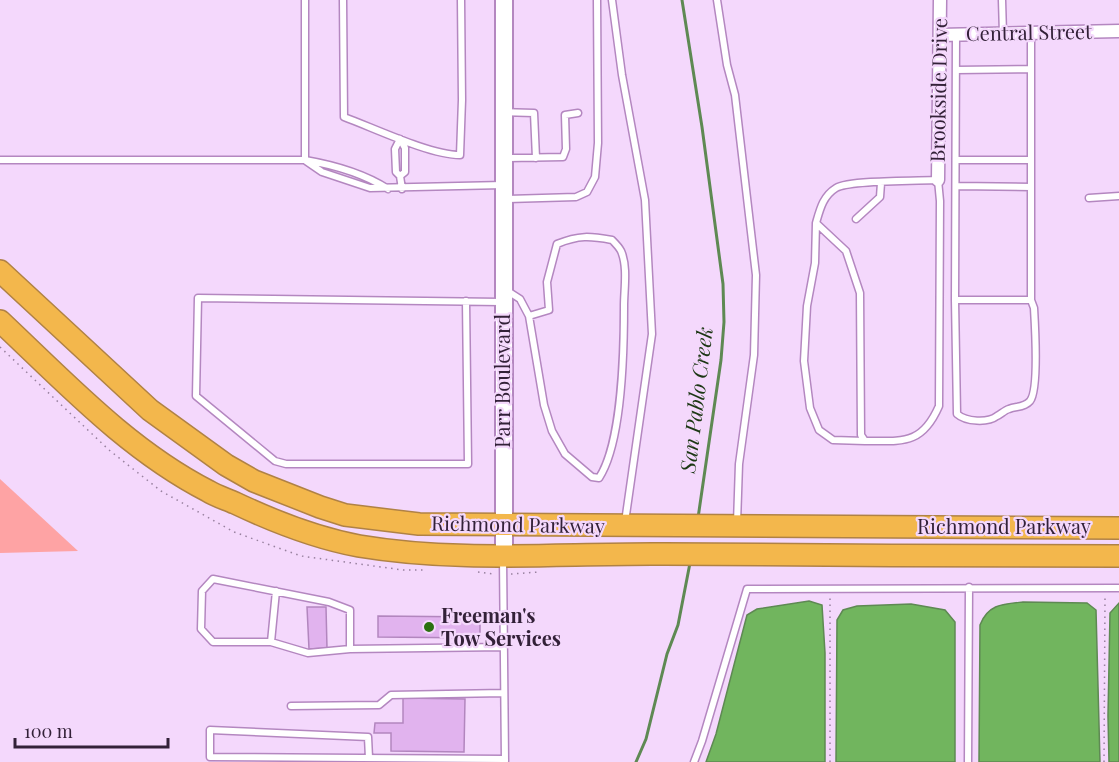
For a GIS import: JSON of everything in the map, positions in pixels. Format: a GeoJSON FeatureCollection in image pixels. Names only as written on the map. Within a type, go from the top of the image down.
{"type":"FeatureCollection","features":[{"type":"Feature","properties":{"kind":"highway","name":"Richmond Parkway"},"geometry":{"type":"LineString","coordinates":[[0,271],[150,410],[203,450],[254,481],[288,496],[345,515],[419,524],[1119,528]]}},
{"type":"Feature","properties":{"kind":"highway","name":"Richmond Parkway"},"geometry":{"type":"LineString","coordinates":[[0,321],[124,436],[167,467],[209,492],[309,534],[358,546],[417,553],[504,558],[648,554],[1119,556]]}},
{"type":"Feature","properties":{"kind":"street","name":"Parr Boulevard"},"geometry":{"type":"LineString","coordinates":[[504,0],[502,525],[504,558]]}},
{"type":"Feature","properties":{"kind":"street","name":"Brookside Drive"},"geometry":{"type":"LineString","coordinates":[[938,180],[940,0]]}},
{"type":"Feature","properties":{"kind":"street","name":"Central Street"},"geometry":{"type":"LineString","coordinates":[[940,35],[1119,32]]}},
{"type":"Feature","properties":{"kind":"lane"},"geometry":{"type":"LineString","coordinates":[[305,0],[305,160]]}},
{"type":"Feature","properties":{"kind":"lane"},"geometry":{"type":"LineString","coordinates":[[343,0],[344,117],[400,139],[450,155],[460,155],[461,0]]}},
{"type":"Feature","properties":{"kind":"lane"},"geometry":{"type":"LineString","coordinates":[[0,160],[305,160],[325,163],[372,178],[388,189],[503,192],[576,197],[587,192],[595,177],[598,143],[597,0]]}},
{"type":"Feature","properties":{"kind":"lane"},"geometry":{"type":"LineString","coordinates":[[612,0],[622,75],[645,200],[652,334],[630,499],[624,526]]}},
{"type":"Feature","properties":{"kind":"lane"},"geometry":{"type":"LineString","coordinates":[[717,0],[727,65],[735,95],[756,275],[754,355],[739,464],[736,526]]}},
{"type":"Feature","properties":{"kind":"lane"},"geometry":{"type":"LineString","coordinates":[[1002,0],[1003,34]]}},
{"type":"Feature","properties":{"kind":"lane"},"geometry":{"type":"LineString","coordinates":[[956,34],[957,414],[964,418],[992,420],[1008,409],[1024,406],[1031,399],[1035,384],[1035,318],[1030,300],[1031,33]]}},
{"type":"Feature","properties":{"kind":"lane"},"geometry":{"type":"LineString","coordinates":[[956,70],[1031,69]]}},
{"type":"Feature","properties":{"kind":"lane"},"geometry":{"type":"LineString","coordinates":[[504,112],[534,113],[536,158]]}},
{"type":"Feature","properties":{"kind":"lane"},"geometry":{"type":"LineString","coordinates":[[503,158],[563,157],[566,149],[566,114],[578,113]]}},
{"type":"Feature","properties":{"kind":"lane"},"geometry":{"type":"LineString","coordinates":[[400,139],[395,149],[396,172],[400,176],[402,189]]}},
{"type":"Feature","properties":{"kind":"lane"},"geometry":{"type":"LineString","coordinates":[[956,160],[1031,160]]}},
{"type":"Feature","properties":{"kind":"lane"},"geometry":{"type":"LineString","coordinates":[[938,180],[940,201],[939,406],[933,420],[914,438],[903,441],[833,440],[819,430],[810,408],[804,361],[807,306],[815,263],[816,223],[824,199],[837,187],[855,183],[938,180]]}},
{"type":"Feature","properties":{"kind":"lane"},"geometry":{"type":"LineString","coordinates":[[856,219],[880,197],[881,183]]}},
{"type":"Feature","properties":{"kind":"lane"},"geometry":{"type":"LineString","coordinates":[[956,186],[1031,187]]}},
{"type":"Feature","properties":{"kind":"lane"},"geometry":{"type":"LineString","coordinates":[[1089,198],[1119,196]]}},
{"type":"Feature","properties":{"kind":"lane"},"geometry":{"type":"LineString","coordinates":[[816,223],[846,251],[860,293],[861,435],[865,441]]}},
{"type":"Feature","properties":{"kind":"lane"},"geometry":{"type":"LineString","coordinates":[[466,301],[468,464],[286,464],[276,461],[196,396],[198,298],[466,301],[503,295],[520,299],[529,316],[544,405],[552,431],[565,454],[592,477],[599,478],[606,467],[620,393],[625,273],[621,251],[612,240],[592,236],[575,237],[557,243],[547,282],[549,310],[529,316]]}},
{"type":"Feature","properties":{"kind":"lane"},"geometry":{"type":"LineString","coordinates":[[955,300],[1030,300]]}},
{"type":"Feature","properties":{"kind":"lane","name":"Parr Boulevard"},"geometry":{"type":"LineString","coordinates":[[504,558],[505,761]]}},
{"type":"Feature","properties":{"kind":"lane"},"geometry":{"type":"LineString","coordinates":[[350,649],[350,610],[329,602],[213,579],[202,591],[201,629],[213,642],[271,642],[308,653],[350,649],[504,647]]}},
{"type":"Feature","properties":{"kind":"lane"},"geometry":{"type":"LineString","coordinates":[[968,762],[969,587]]}},
{"type":"Feature","properties":{"kind":"lane"},"geometry":{"type":"LineString","coordinates":[[694,762],[747,589],[1119,588]]}},
{"type":"Feature","properties":{"kind":"lane"},"geometry":{"type":"LineString","coordinates":[[271,642],[276,591]]}},
{"type":"Feature","properties":{"kind":"lane"},"geometry":{"type":"LineString","coordinates":[[291,706],[379,705],[391,695],[504,693]]}},
{"type":"Feature","properties":{"kind":"lane"},"geometry":{"type":"LineString","coordinates":[[369,758],[368,737],[210,730],[210,757],[505,761]]}},
{"type":"Feature","properties":{"kind":"path"},"geometry":{"type":"LineString","coordinates":[[830,588],[830,762]]}},
{"type":"Feature","properties":{"kind":"path"},"geometry":{"type":"LineString","coordinates":[[1104,762],[1105,588]]}},
{"type":"Feature","properties":{"kind":"shaded area"},"geometry":{"type":"Polygon","coordinates":[[[0,479],[78,551],[0,553],[0,479]]]}},
{"type":"Feature","properties":{"kind":"shaded area"},"geometry":{"type":"Polygon","coordinates":[[[809,601],[822,605],[825,653],[825,762],[706,762],[716,734],[747,615],[757,609],[809,601]]]}},
{"type":"Feature","properties":{"kind":"shaded area"},"geometry":{"type":"Polygon","coordinates":[[[1023,602],[1087,603],[1096,610],[1100,762],[979,762],[980,625],[987,613],[997,606],[1023,602]]]}},
{"type":"Feature","properties":{"kind":"shaded area"},"geometry":{"type":"Polygon","coordinates":[[[1119,603],[1119,762],[1109,762],[1110,613],[1119,603]]]}},
{"type":"Feature","properties":{"kind":"shaded area"},"geometry":{"type":"Polygon","coordinates":[[[911,604],[945,610],[955,622],[955,762],[836,762],[837,620],[843,610],[857,606],[911,604]]]}},
{"type":"Feature","properties":{"kind":"building"},"geometry":{"type":"Polygon","coordinates":[[[307,607],[326,607],[327,648],[309,649],[307,607]]]}},
{"type":"Feature","properties":{"kind":"building","name":"Freeman's Tow Services"},"geometry":{"type":"Polygon","coordinates":[[[378,616],[480,617],[480,638],[378,637],[378,616]]]}},
{"type":"Feature","properties":{"kind":"building"},"geometry":{"type":"Polygon","coordinates":[[[403,698],[465,699],[464,752],[391,751],[391,733],[374,733],[375,723],[403,723],[403,698]]]}},
{"type":"Feature","properties":{"kind":"waterway","name":"San Pablo Creek"},"geometry":{"type":"LineString","coordinates":[[682,0],[723,284],[724,322],[721,360],[698,518]]}},
{"type":"Feature","properties":{"kind":"waterway","name":"San Pablo Creek"},"geometry":{"type":"LineString","coordinates":[[636,762],[646,739],[667,654],[678,625],[690,563]]}},
{"type":"Feature","properties":{"kind":"place","name":"Freeman's Tow Services"},"geometry":{"type":"Point","coordinates":[429,627]}}]}
